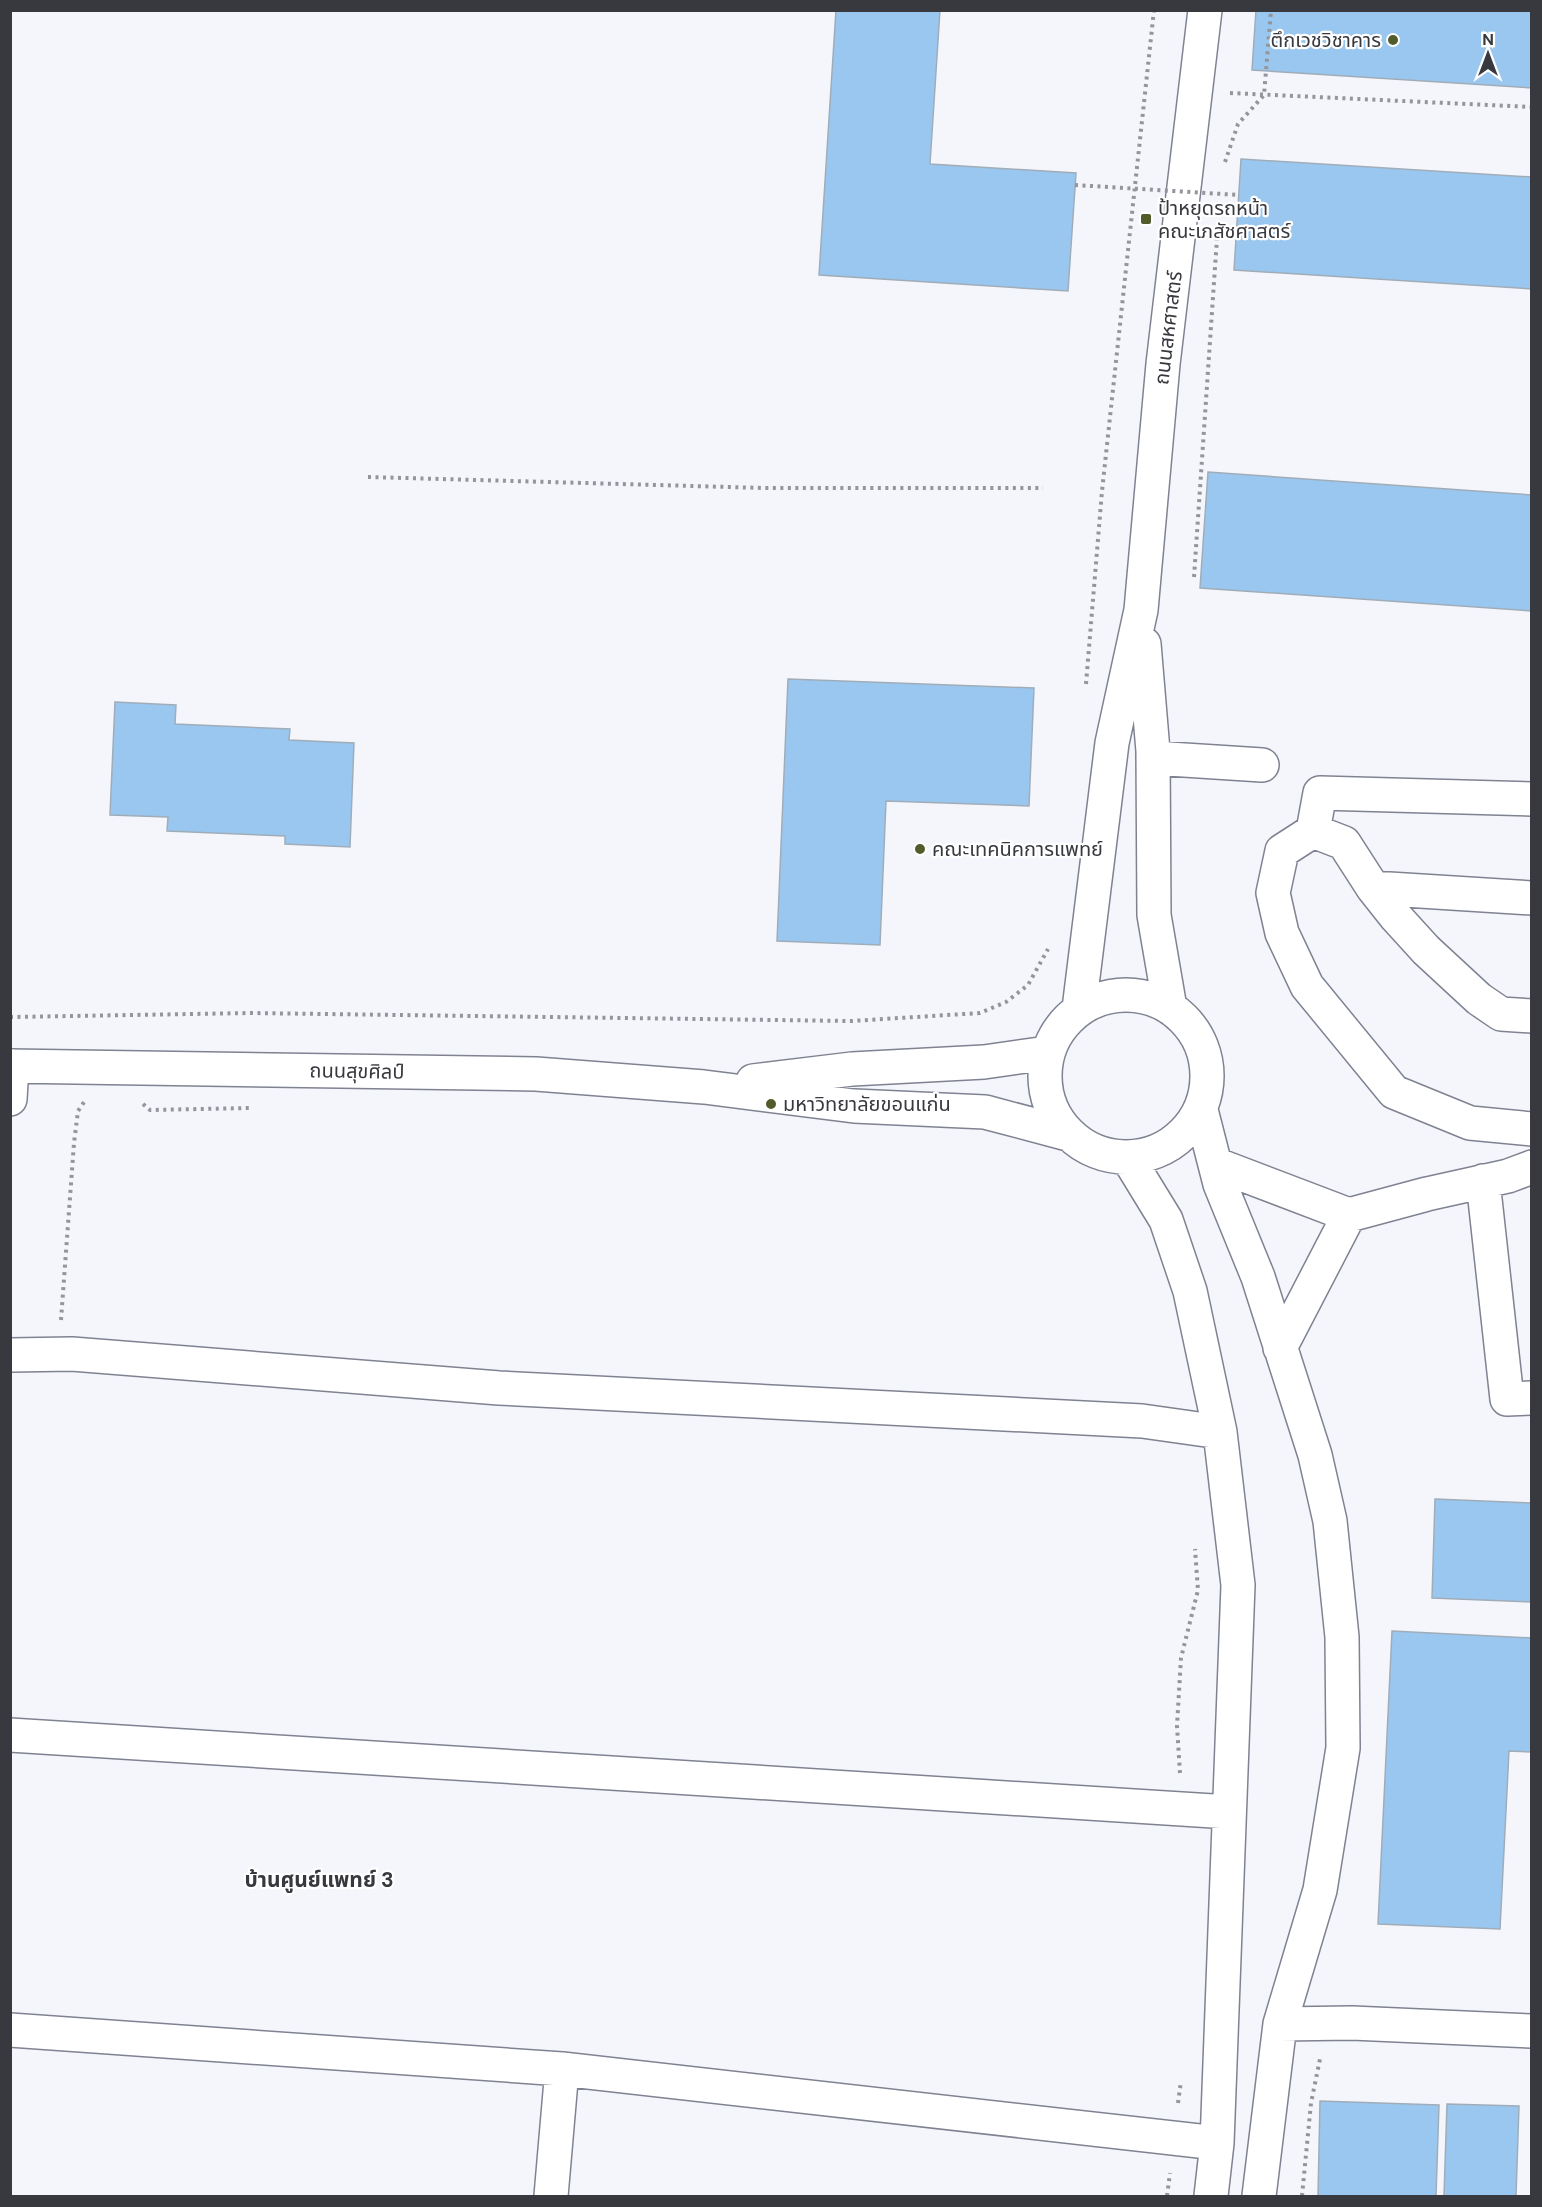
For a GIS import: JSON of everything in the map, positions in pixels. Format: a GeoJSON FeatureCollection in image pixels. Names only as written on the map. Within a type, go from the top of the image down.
{"type":"FeatureCollection","features":[{"type":"Feature","properties":{"kind":"street","name":"ถนนสหศาสตร์"},"geometry":{"type":"LineString","coordinates":[[1141,609],[1163,364],[1205,10]]}},
{"type":"Feature","properties":{"kind":"street"},"geometry":{"type":"LineString","coordinates":[[1141,609],[1153,758],[1154,915],[1170,1008]]}},
{"type":"Feature","properties":{"kind":"street"},"geometry":{"type":"LineString","coordinates":[[1080,1009],[1112,743],[1141,609]]}},
{"type":"Feature","properties":{"kind":"street"},"geometry":{"type":"LineString","coordinates":[[1153,758],[1262,765]]}},
{"type":"Feature","properties":{"kind":"street"},"geometry":{"type":"LineString","coordinates":[[1532,799],[1320,793],[1313,831],[1282,851],[1273,892],[1282,933],[1307,986],[1394,1092],[1470,1123],[1532,1129]]}},
{"type":"Feature","properties":{"kind":"street"},"geometry":{"type":"LineString","coordinates":[[1313,831],[1344,843],[1373,888],[1426,950],[1479,999],[1501,1014],[1532,1016]]}},
{"type":"Feature","properties":{"kind":"street"},"geometry":{"type":"LineString","coordinates":[[1373,888],[1532,898]]}},
{"type":"Feature","properties":{"kind":"street"},"geometry":{"type":"LineString","coordinates":[[1124,995],[1148,998],[1170,1008],[1187,1023],[1200,1042],[1207,1064],[1207,1087],[1201,1110],[1189,1129],[1172,1143],[1152,1154],[1128,1158],[1107,1156],[1085,1148],[1068,1134],[1054,1117],[1046,1096],[1044,1075],[1047,1053],[1059,1028],[1080,1009],[1101,999],[1124,995]]}},
{"type":"Feature","properties":{"kind":"street"},"geometry":{"type":"LineString","coordinates":[[704,1087],[852,1069],[984,1062],[1047,1053]]}},
{"type":"Feature","properties":{"kind":"street"},"geometry":{"type":"LineString","coordinates":[[10,1099],[11,1066]]}},
{"type":"Feature","properties":{"kind":"street","name":"ถนนสุขศิลป์"},"geometry":{"type":"LineString","coordinates":[[11,1066],[536,1074],[704,1087]]}},
{"type":"Feature","properties":{"kind":"street"},"geometry":{"type":"LineString","coordinates":[[704,1087],[854,1106],[986,1112],[1068,1134]]}},
{"type":"Feature","properties":{"kind":"street"},"geometry":{"type":"LineString","coordinates":[[1201,1110],[1220,1184],[1258,1277],[1315,1455],[1330,1521],[1342,1637],[1343,1748],[1320,1890],[1280,2024],[1259,2196]]}},
{"type":"Feature","properties":{"kind":"street"},"geometry":{"type":"LineString","coordinates":[[1128,1158],[1166,1221],[1187,1281],[1220,1432],[1238,1585],[1218,2143],[1211,2196]]}},
{"type":"Feature","properties":{"kind":"street"},"geometry":{"type":"LineString","coordinates":[[1215,1164],[1349,1215],[1508,1176],[1532,1167]]}},
{"type":"Feature","properties":{"kind":"street"},"geometry":{"type":"LineString","coordinates":[[1483,1181],[1507,1399],[1532,1398]]}},
{"type":"Feature","properties":{"kind":"street"},"geometry":{"type":"LineString","coordinates":[[1280,1348],[1349,1215]]}},
{"type":"Feature","properties":{"kind":"street"},"geometry":{"type":"LineString","coordinates":[[10,1355],[72,1354],[500,1388],[1142,1422],[1220,1432]]}},
{"type":"Feature","properties":{"kind":"street"},"geometry":{"type":"LineString","coordinates":[[10,1735],[1229,1812]]}},
{"type":"Feature","properties":{"kind":"street"},"geometry":{"type":"LineString","coordinates":[[1280,2024],[1327,2023],[1532,2031]]}},
{"type":"Feature","properties":{"kind":"street"},"geometry":{"type":"LineString","coordinates":[[10,2030],[562,2069],[1218,2143]]}},
{"type":"Feature","properties":{"kind":"street"},"geometry":{"type":"LineString","coordinates":[[551,2196],[562,2069]]}},
{"type":"Feature","properties":{"kind":"path"},"geometry":{"type":"LineString","coordinates":[[1086,687],[1102,490],[1154,10]]}},
{"type":"Feature","properties":{"kind":"path"},"geometry":{"type":"LineString","coordinates":[[1224,164],[1238,124],[1264,95],[1271,10]]}},
{"type":"Feature","properties":{"kind":"path"},"geometry":{"type":"LineString","coordinates":[[1197,92],[1532,107]]}},
{"type":"Feature","properties":{"kind":"path"},"geometry":{"type":"LineString","coordinates":[[1075,185],[1239,195]]}},
{"type":"Feature","properties":{"kind":"path"},"geometry":{"type":"LineString","coordinates":[[1220,186],[1220,198]]}},
{"type":"Feature","properties":{"kind":"path"},"geometry":{"type":"LineString","coordinates":[[1194,578],[1217,234]]}},
{"type":"Feature","properties":{"kind":"path"},"geometry":{"type":"LineString","coordinates":[[368,477],[765,488],[1043,488]]}},
{"type":"Feature","properties":{"kind":"path"},"geometry":{"type":"LineString","coordinates":[[10,1017],[251,1013],[851,1021],[980,1013],[1006,1002],[1028,985],[1050,945]]}},
{"type":"Feature","properties":{"kind":"path"},"geometry":{"type":"LineString","coordinates":[[1302,2196],[1311,2103],[1327,2023]]}},
{"type":"Feature","properties":{"kind":"building"},"geometry":{"type":"Polygon","coordinates":[[[836,10],[940,10],[930,164],[1076,173],[1068,291],[819,275],[836,10]]]}},
{"type":"Feature","properties":{"kind":"building","name":"ตึกเวชวิชาคาร"},"geometry":{"type":"Polygon","coordinates":[[[1256,10],[1532,10],[1532,88],[1252,70],[1256,10]]]}},
{"type":"Feature","properties":{"kind":"building"},"geometry":{"type":"Polygon","coordinates":[[[1241,159],[1532,177],[1532,289],[1234,270],[1241,159]]]}},
{"type":"Feature","properties":{"kind":"building"},"geometry":{"type":"Polygon","coordinates":[[[1208,472],[1532,495],[1532,611],[1200,588],[1208,472]]]}},
{"type":"Feature","properties":{"kind":"building","name":"คณะเทคนิคการแพทย์"},"geometry":{"type":"Polygon","coordinates":[[[788,679],[1034,688],[1029,806],[886,801],[880,945],[777,941],[788,679]]]}},
{"type":"Feature","properties":{"kind":"building"},"geometry":{"type":"Polygon","coordinates":[[[115,702],[176,705],[175,724],[290,729],[289,740],[354,743],[350,847],[285,844],[285,836],[167,831],[168,817],[110,815],[115,702]]]}},
{"type":"Feature","properties":{"kind":"building"},"geometry":{"type":"Polygon","coordinates":[[[1435,1499],[1532,1503],[1532,1602],[1432,1598],[1435,1499]]]}},
{"type":"Feature","properties":{"kind":"building"},"geometry":{"type":"Polygon","coordinates":[[[1392,1631],[1532,1638],[1532,1752],[1509,1751],[1500,1929],[1378,1924],[1392,1631]]]}},
{"type":"Feature","properties":{"kind":"building"},"geometry":{"type":"Polygon","coordinates":[[[1320,2101],[1439,2105],[1436,2196],[1318,2196],[1320,2101]]]}},
{"type":"Feature","properties":{"kind":"building"},"geometry":{"type":"Polygon","coordinates":[[[1447,2104],[1519,2106],[1516,2196],[1444,2196],[1447,2104]]]}},
{"type":"Feature","properties":{"kind":"place","name":"ตึกเวชวิชาคาร"},"geometry":{"type":"Point","coordinates":[1393,40]}},
{"type":"Feature","properties":{"kind":"place","name":"ป้าหยุดรถหน้า คณะเภสัชศาสตร์"},"geometry":{"type":"Point","coordinates":[1146,219]}},
{"type":"Feature","properties":{"kind":"place","name":"คณะเทคนิคการแพทย์"},"geometry":{"type":"Point","coordinates":[920,849]}},
{"type":"Feature","properties":{"kind":"place","name":"มหาวิทยาลัยขอนแก่น"},"geometry":{"type":"Point","coordinates":[771,1104]}},
{"type":"Feature","properties":{"kind":"district","name":"บ้านศูนย์แพทย์ 3"},"geometry":{"type":"Point","coordinates":[319,1880]}}]}
